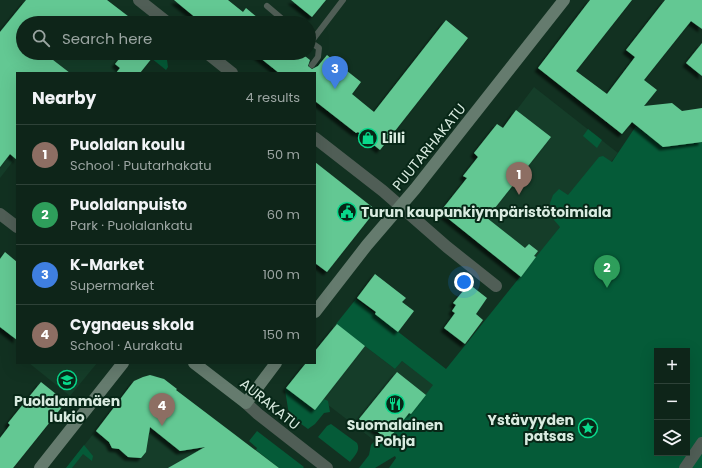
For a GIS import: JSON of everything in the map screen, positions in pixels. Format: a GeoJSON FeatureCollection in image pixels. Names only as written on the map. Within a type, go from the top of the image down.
{"type":"FeatureCollection","features":[{"type":"Feature","properties":{"kind":"street"},"geometry":{"type":"LineString","coordinates":[[139,0],[159,16]]}},
{"type":"Feature","properties":{"kind":"street","name":"PUUTARHAKATU"},"geometry":{"type":"LineString","coordinates":[[316,311],[367,244],[401,207],[564,0]]}},
{"type":"Feature","properties":{"kind":"street"},"geometry":{"type":"LineString","coordinates":[[216,60],[231,72]]}},
{"type":"Feature","properties":{"kind":"street"},"geometry":{"type":"LineString","coordinates":[[316,139],[401,207],[447,248],[496,286]]}},
{"type":"Feature","properties":{"kind":"street"},"geometry":{"type":"LineString","coordinates":[[0,214],[16,226]]}},
{"type":"Feature","properties":{"kind":"street"},"geometry":{"type":"LineString","coordinates":[[40,468],[122,364]]}},
{"type":"Feature","properties":{"kind":"street","name":"AURAKATU"},"geometry":{"type":"LineString","coordinates":[[195,364],[327,468]]}},
{"type":"Feature","properties":{"kind":"street"},"geometry":{"type":"LineString","coordinates":[[246,403],[275,364]]}},
{"type":"Feature","properties":{"kind":"street"},"geometry":{"type":"LineString","coordinates":[[685,468],[702,443]]}},
{"type":"Feature","properties":{"kind":"lane"},"geometry":{"type":"LineString","coordinates":[[316,34],[343,0]]}},
{"type":"Feature","properties":{"kind":"lane"},"geometry":{"type":"LineString","coordinates":[[267,6],[279,16]]}},
{"type":"Feature","properties":{"kind":"lane"},"geometry":{"type":"LineString","coordinates":[[316,46],[319,48],[316,59]]}},
{"type":"Feature","properties":{"kind":"lane"},"geometry":{"type":"LineString","coordinates":[[312,65],[315,60]]}},
{"type":"Feature","properties":{"kind":"shaded area"},"geometry":{"type":"Polygon","coordinates":[[[26,0],[107,0],[129,16],[16,16],[16,60],[150,60],[141,72],[16,72],[16,157],[0,178],[0,32],[26,0]]]}},
{"type":"Feature","properties":{"kind":"shaded area"},"geometry":{"type":"Polygon","coordinates":[[[154,60],[167,60],[168,67],[166,70],[154,60]]]}},
{"type":"Feature","properties":{"kind":"shaded area"},"geometry":{"type":"Polygon","coordinates":[[[534,87],[618,153],[521,277],[440,212],[466,179],[463,176],[503,128],[534,87]]]}},
{"type":"Feature","properties":{"kind":"shaded area"},"geometry":{"type":"Polygon","coordinates":[[[636,126],[663,147],[702,142],[702,468],[389,468],[396,458],[395,456],[375,468],[359,468],[369,455],[371,445],[381,434],[388,440],[409,413],[411,414],[433,385],[402,361],[395,369],[336,324],[356,299],[446,369],[560,227],[554,220],[550,203],[553,195],[559,189],[568,195],[599,157],[603,156],[612,162],[636,126]]]}},
{"type":"Feature","properties":{"kind":"shaded area"},"geometry":{"type":"Polygon","coordinates":[[[588,129],[602,140],[597,148],[583,136],[588,129]]]}},
{"type":"Feature","properties":{"kind":"shaded area"},"geometry":{"type":"Polygon","coordinates":[[[336,324],[395,369],[402,361],[434,385],[384,448],[323,401],[313,413],[284,391],[305,364],[316,364],[316,350],[336,324]]]}},
{"type":"Feature","properties":{"kind":"shaded area","name":"Puolalanmäen lukio"},"geometry":{"type":"Polygon","coordinates":[[[30,364],[96,364],[70,396],[30,364]]]}},
{"type":"Feature","properties":{"kind":"shaded area"},"geometry":{"type":"Polygon","coordinates":[[[153,375],[161,379],[240,438],[216,468],[66,468],[132,384],[143,377],[153,375]]]}},
{"type":"Feature","properties":{"kind":"shaded area"},"geometry":{"type":"Polygon","coordinates":[[[286,388],[314,410],[324,399],[328,401],[330,412],[324,413],[315,424],[308,429],[289,415],[285,390],[286,388]]]}},
{"type":"Feature","properties":{"kind":"shaded area"},"geometry":{"type":"Polygon","coordinates":[[[331,424],[357,443],[358,451],[350,462],[318,437],[327,426],[331,424]]]}},
{"type":"Feature","properties":{"kind":"shaded area"},"geometry":{"type":"Polygon","coordinates":[[[257,431],[304,467],[279,468],[256,450],[257,448],[249,441],[257,431]]]}},
{"type":"Feature","properties":{"kind":"shaded area"},"geometry":{"type":"Polygon","coordinates":[[[84,445],[93,456],[92,461],[83,454],[72,468],[66,468],[84,445]]]}},
{"type":"Feature","properties":{"kind":"building"},"geometry":{"type":"Polygon","coordinates":[[[26,0],[107,0],[128,16],[16,16],[16,60],[53,60],[69,72],[16,72],[16,159],[10,154],[0,167],[0,32],[26,0]]]}},
{"type":"Feature","properties":{"kind":"building"},"geometry":{"type":"Polygon","coordinates":[[[174,0],[228,0],[243,12],[246,8],[256,16],[193,16],[174,0]]]}},
{"type":"Feature","properties":{"kind":"building"},"geometry":{"type":"Polygon","coordinates":[[[291,0],[326,0],[313,16],[311,16],[291,0]]]}},
{"type":"Feature","properties":{"kind":"building"},"geometry":{"type":"Polygon","coordinates":[[[590,0],[632,0],[576,71],[607,94],[635,57],[626,50],[665,0],[702,0],[702,29],[691,21],[644,80],[657,90],[644,106],[672,103],[682,111],[702,108],[702,142],[663,147],[632,122],[622,134],[538,68],[590,0]]]}},
{"type":"Feature","properties":{"kind":"building"},"geometry":{"type":"Polygon","coordinates":[[[446,20],[468,38],[380,150],[316,102],[316,72],[278,72],[263,60],[310,60],[308,66],[312,69],[318,66],[327,55],[361,82],[352,94],[374,112],[446,20]]]}},
{"type":"Feature","properties":{"kind":"building"},"geometry":{"type":"Polygon","coordinates":[[[702,43],[702,76],[686,63],[702,43]]]}},
{"type":"Feature","properties":{"kind":"building"},"geometry":{"type":"Polygon","coordinates":[[[118,60],[150,60],[141,72],[117,72],[120,68],[115,64],[118,60]]]}},
{"type":"Feature","properties":{"kind":"building"},"geometry":{"type":"Polygon","coordinates":[[[516,110],[551,137],[487,218],[525,248],[529,244],[538,251],[534,256],[536,257],[521,277],[440,212],[467,178],[463,176],[478,157],[474,153],[497,124],[503,128],[516,110]]]}},
{"type":"Feature","properties":{"kind":"building"},"geometry":{"type":"Polygon","coordinates":[[[316,163],[376,210],[327,272],[316,264],[316,163]]]}},
{"type":"Feature","properties":{"kind":"building"},"geometry":{"type":"Polygon","coordinates":[[[5,252],[16,261],[16,339],[0,327],[0,259],[5,252]]]}},
{"type":"Feature","properties":{"kind":"building"},"geometry":{"type":"Polygon","coordinates":[[[375,274],[406,298],[402,302],[414,311],[398,332],[375,314],[376,312],[357,298],[375,274]]]}},
{"type":"Feature","properties":{"kind":"building"},"geometry":{"type":"Polygon","coordinates":[[[469,284],[487,298],[476,314],[483,320],[465,344],[444,328],[455,313],[452,311],[456,305],[453,303],[469,284]]]}},
{"type":"Feature","properties":{"kind":"building"},"geometry":{"type":"Polygon","coordinates":[[[337,324],[365,346],[315,410],[286,388],[305,364],[316,364],[316,350],[337,324]]]}},
{"type":"Feature","properties":{"kind":"building","name":"Suomalainen Pohja"},"geometry":{"type":"Polygon","coordinates":[[[397,372],[426,395],[411,414],[409,413],[388,440],[359,419],[397,372]]]}},
{"type":"Feature","properties":{"kind":"building"},"geometry":{"type":"Polygon","coordinates":[[[150,375],[164,379],[177,389],[176,390],[279,468],[168,468],[205,447],[180,451],[150,427],[146,452],[141,458],[128,457],[119,449],[112,448],[109,442],[96,431],[134,381],[150,375]]]}},
{"type":"Feature","properties":{"kind":"building"},"geometry":{"type":"Polygon","coordinates":[[[41,382],[66,402],[13,468],[0,468],[0,438],[10,425],[8,423],[41,382]]]}},
{"type":"Feature","properties":{"kind":"place","name":"K-Market"},"geometry":{"type":"Point","coordinates":[335,89]}},
{"type":"Feature","properties":{"kind":"place","name":"Lilli"},"geometry":{"type":"Point","coordinates":[368,138]}},
{"type":"Feature","properties":{"kind":"place","name":"Puolalan koulu"},"geometry":{"type":"Point","coordinates":[519,195]}},
{"type":"Feature","properties":{"kind":"place","name":"Turun kaupunkiympäristötoimiala"},"geometry":{"type":"Point","coordinates":[347,212]}},
{"type":"Feature","properties":{"kind":"place","name":"Puolalanpuisto"},"geometry":{"type":"Point","coordinates":[607,288]}},
{"type":"Feature","properties":{"kind":"place","name":"Puolalanmäen lukio"},"geometry":{"type":"Point","coordinates":[67,380]}},
{"type":"Feature","properties":{"kind":"place","name":"Suomalainen Pohja"},"geometry":{"type":"Point","coordinates":[395,404]}},
{"type":"Feature","properties":{"kind":"place","name":"Cygnaeus skola"},"geometry":{"type":"Point","coordinates":[162,426]}},
{"type":"Feature","properties":{"kind":"place","name":"Ystävyyden patsas"},"geometry":{"type":"Point","coordinates":[588,428]}}]}
